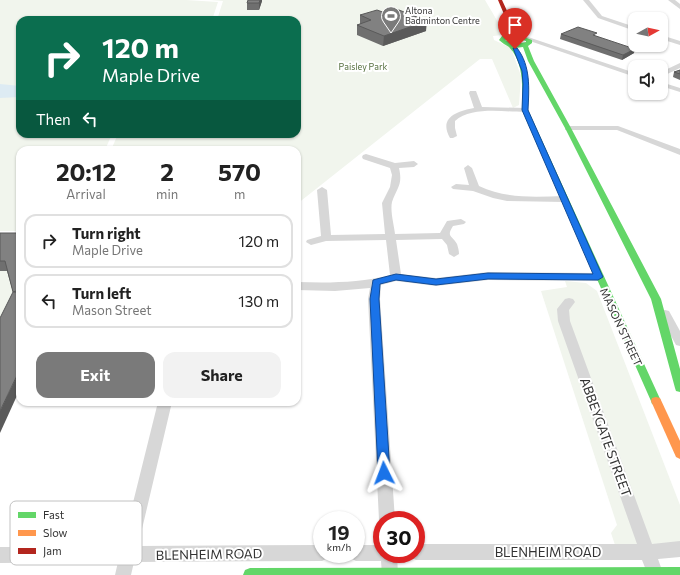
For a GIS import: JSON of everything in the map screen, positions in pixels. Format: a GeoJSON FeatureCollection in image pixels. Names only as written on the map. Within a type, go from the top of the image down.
{"type":"FeatureCollection","features":[{"type":"Feature","properties":{"kind":"street","name":"MASON STREET"},"geometry":{"type":"LineString","coordinates":[[490,0],[503,25],[508,40],[518,54],[524,71],[526,84],[524,99],[525,110],[598,277],[680,454]]}},
{"type":"Feature","properties":{"kind":"street"},"geometry":{"type":"LineString","coordinates":[[500,0],[514,31],[525,41],[531,61],[568,128],[656,300],[680,342]]}},
{"type":"Feature","properties":{"kind":"street"},"geometry":{"type":"LineString","coordinates":[[586,0],[600,17],[628,27]]}},
{"type":"Feature","properties":{"kind":"street"},"geometry":{"type":"LineString","coordinates":[[671,0],[680,7]]}},
{"type":"Feature","properties":{"kind":"street"},"geometry":{"type":"LineString","coordinates":[[668,39],[680,43]]}},
{"type":"Feature","properties":{"kind":"street"},"geometry":{"type":"LineString","coordinates":[[508,40],[541,43],[628,73]]}},
{"type":"Feature","properties":{"kind":"street"},"geometry":{"type":"LineString","coordinates":[[668,71],[680,65]]}},
{"type":"Feature","properties":{"kind":"street"},"geometry":{"type":"LineString","coordinates":[[668,86],[680,90]]}},
{"type":"Feature","properties":{"kind":"street"},"geometry":{"type":"LineString","coordinates":[[473,93],[479,110]]}},
{"type":"Feature","properties":{"kind":"street"},"geometry":{"type":"LineString","coordinates":[[524,99],[538,97],[546,98],[553,103]]}},
{"type":"Feature","properties":{"kind":"street"},"geometry":{"type":"LineString","coordinates":[[453,136],[450,125],[452,119],[464,112],[479,110],[525,110]]}},
{"type":"Feature","properties":{"kind":"street"},"geometry":{"type":"LineString","coordinates":[[568,128],[618,128],[680,152]]}},
{"type":"Feature","properties":{"kind":"street"},"geometry":{"type":"LineString","coordinates":[[366,157],[394,166],[414,164]]}},
{"type":"Feature","properties":{"kind":"street"},"geometry":{"type":"LineString","coordinates":[[394,166],[396,176],[395,187],[387,203],[396,277]]}},
{"type":"Feature","properties":{"kind":"street"},"geometry":{"type":"LineString","coordinates":[[468,168],[475,188]]}},
{"type":"Feature","properties":{"kind":"street"},"geometry":{"type":"LineString","coordinates":[[456,187],[475,188],[485,193],[511,199],[564,199]]}},
{"type":"Feature","properties":{"kind":"street"},"geometry":{"type":"LineString","coordinates":[[322,190],[326,238]]}},
{"type":"Feature","properties":{"kind":"street"},"geometry":{"type":"LineString","coordinates":[[454,254],[452,244],[445,236],[445,231],[450,223],[461,222]]}},
{"type":"Feature","properties":{"kind":"street"},"geometry":{"type":"LineString","coordinates":[[311,242],[326,238],[445,236]]}},
{"type":"Feature","properties":{"kind":"street"},"geometry":{"type":"LineString","coordinates":[[301,286],[335,287],[376,283],[396,277],[436,282],[488,276],[598,277]]}},
{"type":"Feature","properties":{"kind":"street"},"geometry":{"type":"LineString","coordinates":[[376,283],[374,299],[386,511]]}},
{"type":"Feature","properties":{"kind":"street"},"geometry":{"type":"LineString","coordinates":[[656,300],[680,388]]}},
{"type":"Feature","properties":{"kind":"street","name":"ABBEYGATE STREET"},"geometry":{"type":"LineString","coordinates":[[569,302],[563,309],[564,321],[655,573]]}},
{"type":"Feature","properties":{"kind":"street"},"geometry":{"type":"LineString","coordinates":[[141,501],[165,406]]}},
{"type":"Feature","properties":{"kind":"street","name":"BLENHEIM ROAD"},"geometry":{"type":"LineString","coordinates":[[425,552],[647,552],[680,549]]}},
{"type":"Feature","properties":{"kind":"street","name":"BLENHEIM ROAD"},"geometry":{"type":"LineString","coordinates":[[142,555],[313,553]]}},
{"type":"Feature","properties":{"kind":"street"},"geometry":{"type":"LineString","coordinates":[[389,563],[390,575]]}},
{"type":"Feature","properties":{"kind":"street"},"geometry":{"type":"LineString","coordinates":[[124,575],[126,565]]}},
{"type":"Feature","properties":{"kind":"street","name":"BLENHEIM ROAD"},"geometry":{"type":"LineString","coordinates":[[250,575],[680,574]]}},
{"type":"Feature","properties":{"kind":"green space"},"geometry":{"type":"Polygon","coordinates":[[[0,0],[186,0],[218,2],[213,16],[16,16],[16,138],[110,138],[107,146],[16,146],[16,231],[0,231],[0,0]]]}},
{"type":"Feature","properties":{"kind":"green space","name":"Paisley Park"},"geometry":{"type":"Polygon","coordinates":[[[209,0],[485,0],[499,25],[502,25],[503,35],[493,36],[494,40],[511,48],[521,76],[519,105],[513,108],[492,59],[480,59],[301,201],[301,146],[113,146],[116,138],[301,138],[301,16],[218,16],[223,1],[209,0]]]}},
{"type":"Feature","properties":{"kind":"green space"},"geometry":{"type":"Polygon","coordinates":[[[0,271],[9,271],[16,298],[16,304],[13,311],[0,317],[0,271]]]}},
{"type":"Feature","properties":{"kind":"green space"},"geometry":{"type":"Polygon","coordinates":[[[565,281],[586,283],[597,291],[680,505],[680,545],[615,545],[611,533],[617,525],[541,291],[567,287],[565,281]]]}},
{"type":"Feature","properties":{"kind":"shaded area"},"geometry":{"type":"Polygon","coordinates":[[[0,84],[16,86],[16,97],[0,98],[0,84]]]}},
{"type":"Feature","properties":{"kind":"building"},"geometry":{"type":"Polygon","coordinates":[[[248,0],[260,0],[259,3],[247,3],[248,0]]]}},
{"type":"Feature","properties":{"kind":"building"},"geometry":{"type":"Polygon","coordinates":[[[377,10],[388,14],[399,10],[427,21],[384,36],[357,25],[371,20],[360,15],[377,10]]]}},
{"type":"Feature","properties":{"kind":"building"},"geometry":{"type":"Polygon","coordinates":[[[578,27],[597,33],[593,35],[628,47],[629,52],[623,55],[561,34],[578,27]]]}},
{"type":"Feature","properties":{"kind":"building"},"geometry":{"type":"Polygon","coordinates":[[[680,70],[680,74],[674,72],[680,70]]]}},
{"type":"Feature","properties":{"kind":"building"},"geometry":{"type":"Polygon","coordinates":[[[0,233],[16,233],[16,291],[13,292],[5,261],[0,261],[0,233]]]}},
{"type":"Feature","properties":{"kind":"building"},"geometry":{"type":"Polygon","coordinates":[[[13,292],[16,292],[16,377],[0,411],[0,318],[13,292]]]}},
{"type":"Feature","properties":{"kind":"traffic: fast"},"geometry":{"type":"LineString","coordinates":[[513,35],[529,40],[529,43],[522,46],[515,46],[502,40],[504,37],[513,35]]}},
{"type":"Feature","properties":{"kind":"traffic: fast"},"geometry":{"type":"LineString","coordinates":[[509,44],[520,59],[524,75],[525,110],[656,401]]}},
{"type":"Feature","properties":{"kind":"traffic: fast"},"geometry":{"type":"LineString","coordinates":[[525,45],[531,61],[568,128],[656,299],[680,388]]}},
{"type":"Feature","properties":{"kind":"traffic: fast"},"geometry":{"type":"LineString","coordinates":[[250,575],[680,574]]}},
{"type":"Feature","properties":{"kind":"traffic: slow"},"geometry":{"type":"LineString","coordinates":[[656,401],[680,454]]}},
{"type":"Feature","properties":{"kind":"traffic: jam"},"geometry":{"type":"LineString","coordinates":[[500,0],[514,31],[520,36]]}},
{"type":"Feature","properties":{"kind":"place","name":"Altona Badminton Centre"},"geometry":{"type":"Point","coordinates":[391,33]}},
{"type":"Feature","properties":{"kind":"route"},"geometry":{"type":"LineString","coordinates":[[384,473],[374,299],[376,283],[396,277],[436,282],[488,276],[598,277],[525,110],[524,99],[526,84],[524,71],[515,49]]}}]}
